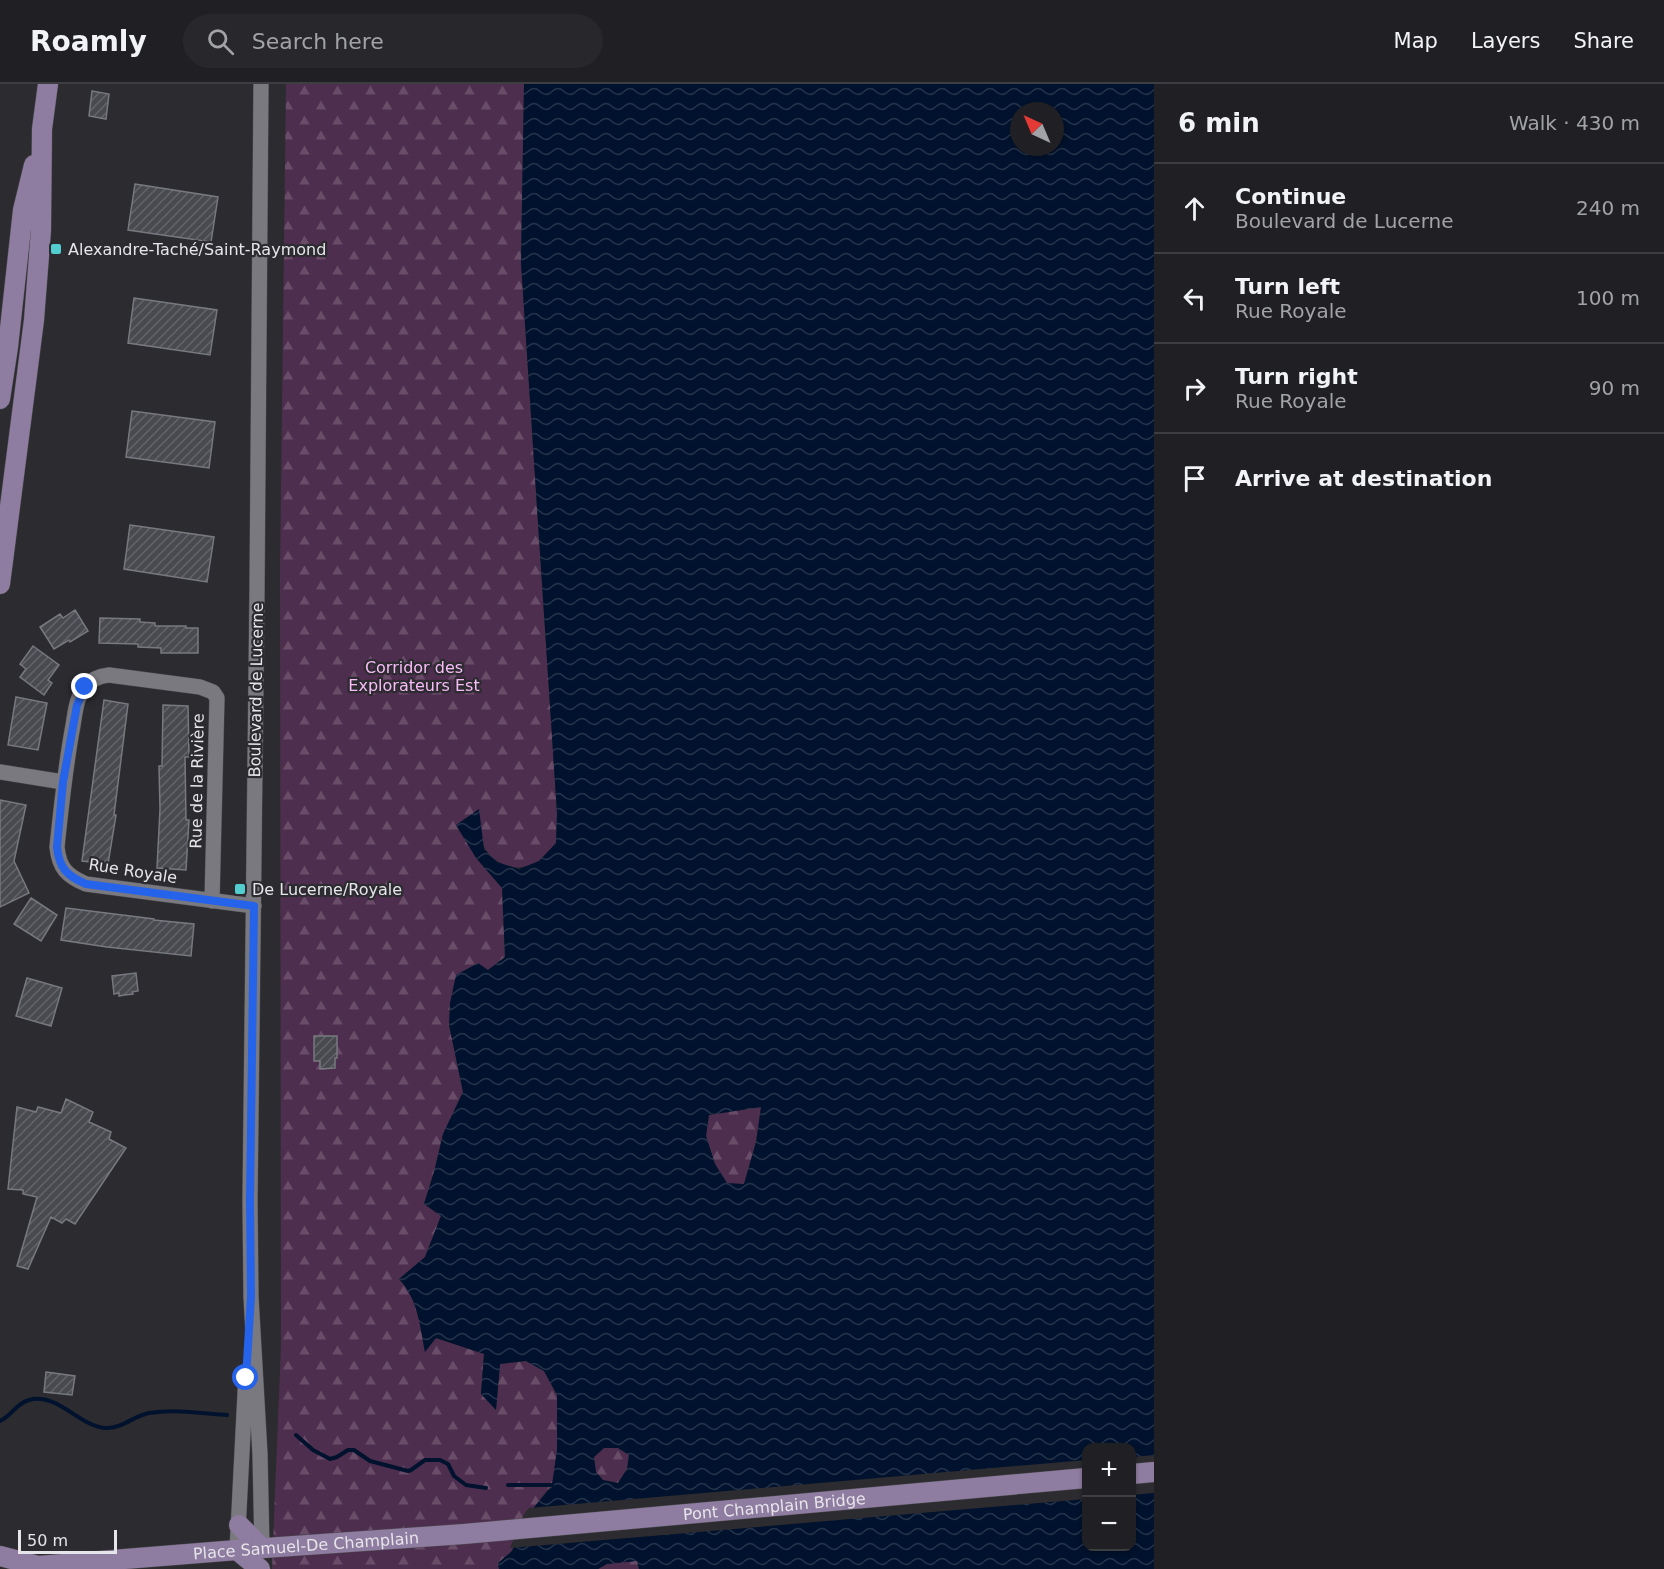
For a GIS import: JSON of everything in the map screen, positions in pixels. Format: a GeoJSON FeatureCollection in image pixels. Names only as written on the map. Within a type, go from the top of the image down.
{"type":"FeatureCollection","features":[{"type":"Feature","properties":{"kind":"main road"},"geometry":{"type":"LineString","coordinates":[[0,290],[8,275],[42,129],[48,84]]}},
{"type":"Feature","properties":{"kind":"main road"},"geometry":{"type":"LineString","coordinates":[[0,584],[34,320],[41,230],[42,129]]}},
{"type":"Feature","properties":{"kind":"main road"},"geometry":{"type":"LineString","coordinates":[[0,399],[3,354],[23,210]]}},
{"type":"Feature","properties":{"kind":"main road"},"geometry":{"type":"LineString","coordinates":[[3,354],[28,361]]}},
{"type":"Feature","properties":{"kind":"main road"},"geometry":{"type":"LineString","coordinates":[[1136,1474],[1154,1472]]}},
{"type":"Feature","properties":{"kind":"main road","name":"Pont Champlain Bridge"},"geometry":{"type":"LineString","coordinates":[[464,1534],[1082,1478]]}},
{"type":"Feature","properties":{"kind":"main road"},"geometry":{"type":"LineString","coordinates":[[239,1525],[262,1548]]}},
{"type":"Feature","properties":{"kind":"main road","name":"Place Samuel-De Champlain"},"geometry":{"type":"LineString","coordinates":[[0,1556],[31,1568],[237,1559],[262,1548],[464,1534]]}},
{"type":"Feature","properties":{"kind":"main road","name":"Boulevard de Lucerne"},"geometry":{"type":"LineString","coordinates":[[261,1569],[262,1548]]}},
{"type":"Feature","properties":{"kind":"main road"},"geometry":{"type":"LineString","coordinates":[[237,1559],[261,1569]]}},
{"type":"Feature","properties":{"kind":"street","name":"Boulevard de Lucerne"},"geometry":{"type":"LineString","coordinates":[[261,84],[250,1201],[251,1296],[260,1454],[262,1548]]}},
{"type":"Feature","properties":{"kind":"street","name":"Rue Royale"},"geometry":{"type":"LineString","coordinates":[[217,698],[213,692],[200,687],[109,675],[93,680],[85,687],[77,705],[63,782],[58,858],[62,867],[76,880],[86,884],[254,906]]}},
{"type":"Feature","properties":{"kind":"street","name":"Rue de la Rivière"},"geometry":{"type":"LineString","coordinates":[[212,901],[217,698]]}},
{"type":"Feature","properties":{"kind":"street"},"geometry":{"type":"LineString","coordinates":[[0,772],[63,782]]}},
{"type":"Feature","properties":{"kind":"street","name":"Boulevard de Lucerne"},"geometry":{"type":"LineString","coordinates":[[237,1559],[251,1296]]}},
{"type":"Feature","properties":{"kind":"green space","name":"Corridor des Explorateurs Est"},"geometry":{"type":"Polygon","coordinates":[[[286,84],[524,84],[521,263],[557,813],[556,843],[540,860],[531,865],[513,867],[504,865],[490,855],[481,838],[476,858],[502,888],[505,957],[488,970],[449,1025],[463,1092],[443,1134],[424,1203],[441,1216],[425,1257],[399,1279],[414,1304],[425,1351],[436,1338],[484,1354],[481,1394],[496,1409],[500,1364],[526,1361],[544,1371],[557,1395],[557,1450],[552,1485],[527,1516],[512,1551],[498,1563],[499,1569],[272,1569],[281,1346],[280,572],[286,84]]]}},
{"type":"Feature","properties":{"kind":"green space"},"geometry":{"type":"Polygon","coordinates":[[[761,1107],[756,1142],[744,1184],[727,1184],[715,1164],[706,1136],[709,1115],[761,1107]]]}},
{"type":"Feature","properties":{"kind":"green space"},"geometry":{"type":"Polygon","coordinates":[[[604,1448],[618,1448],[629,1455],[627,1469],[618,1483],[603,1480],[595,1472],[594,1457],[604,1448]]]}},
{"type":"Feature","properties":{"kind":"green space"},"geometry":{"type":"Polygon","coordinates":[[[637,1560],[639,1569],[598,1569],[607,1564],[637,1560]]]}},
{"type":"Feature","properties":{"kind":"water"},"geometry":{"type":"Polygon","coordinates":[[[524,84],[1154,84],[1154,1569],[639,1569],[637,1561],[607,1564],[598,1569],[499,1569],[498,1563],[512,1551],[527,1516],[552,1485],[557,1450],[557,1395],[544,1371],[526,1361],[500,1364],[496,1410],[481,1394],[484,1354],[436,1338],[425,1352],[414,1304],[399,1279],[425,1257],[441,1216],[424,1204],[443,1134],[463,1092],[449,1025],[450,1003],[456,975],[478,963],[488,970],[505,957],[502,888],[476,858],[456,825],[479,809],[484,849],[497,862],[519,869],[539,861],[556,843],[557,813],[521,263],[524,84]],[[761,1107],[709,1115],[706,1136],[715,1164],[727,1183],[744,1184],[756,1142],[761,1107]],[[604,1448],[594,1457],[596,1472],[603,1480],[618,1483],[627,1469],[629,1455],[618,1448],[604,1448]]]}},
{"type":"Feature","properties":{"kind":"pier"},"geometry":{"type":"Polygon","coordinates":[[[1154,1455],[1154,1493],[1136,1495],[1136,1457],[1154,1455]]]}},
{"type":"Feature","properties":{"kind":"pier"},"geometry":{"type":"Polygon","coordinates":[[[1082,1460],[1082,1499],[510,1548],[524,1514],[529,1508],[1082,1460]]]}},
{"type":"Feature","properties":{"kind":"building"},"geometry":{"type":"Polygon","coordinates":[[[92,91],[109,94],[106,119],[89,116],[92,91]]]}},
{"type":"Feature","properties":{"kind":"building"},"geometry":{"type":"Polygon","coordinates":[[[135,184],[218,197],[211,242],[128,230],[135,184]]]}},
{"type":"Feature","properties":{"kind":"building"},"geometry":{"type":"Polygon","coordinates":[[[134,298],[217,310],[210,355],[128,343],[134,298]]]}},
{"type":"Feature","properties":{"kind":"building"},"geometry":{"type":"Polygon","coordinates":[[[132,411],[215,422],[209,468],[126,457],[132,411]]]}},
{"type":"Feature","properties":{"kind":"building"},"geometry":{"type":"Polygon","coordinates":[[[130,525],[214,537],[207,582],[124,569],[130,525]]]}},
{"type":"Feature","properties":{"kind":"building"},"geometry":{"type":"Polygon","coordinates":[[[75,610],[88,631],[54,649],[40,627],[60,614],[63,618],[75,610]]]}},
{"type":"Feature","properties":{"kind":"building"},"geometry":{"type":"Polygon","coordinates":[[[100,618],[140,619],[140,622],[155,623],[155,626],[198,628],[198,653],[161,653],[161,648],[138,647],[138,644],[99,643],[100,618]]]}},
{"type":"Feature","properties":{"kind":"building"},"geometry":{"type":"Polygon","coordinates":[[[33,646],[59,665],[48,680],[52,683],[44,695],[20,677],[26,669],[20,664],[33,646]]]}},
{"type":"Feature","properties":{"kind":"building"},"geometry":{"type":"Polygon","coordinates":[[[16,697],[47,703],[38,750],[8,745],[16,697]]]}},
{"type":"Feature","properties":{"kind":"building"},"geometry":{"type":"Polygon","coordinates":[[[104,700],[128,704],[114,815],[116,815],[108,864],[82,861],[104,700]]]}},
{"type":"Feature","properties":{"kind":"building"},"geometry":{"type":"Polygon","coordinates":[[[163,705],[188,706],[189,757],[185,757],[186,820],[189,820],[186,870],[157,868],[163,705]]]}},
{"type":"Feature","properties":{"kind":"building"},"geometry":{"type":"Polygon","coordinates":[[[0,800],[26,805],[14,861],[29,893],[0,907],[0,800]]]}},
{"type":"Feature","properties":{"kind":"building"},"geometry":{"type":"Polygon","coordinates":[[[31,898],[57,915],[41,941],[14,924],[31,898]]]}},
{"type":"Feature","properties":{"kind":"building"},"geometry":{"type":"Polygon","coordinates":[[[66,908],[194,924],[191,956],[61,940],[66,908]]]}},
{"type":"Feature","properties":{"kind":"building"},"geometry":{"type":"Polygon","coordinates":[[[136,973],[138,991],[119,996],[119,993],[114,994],[112,976],[136,973]]]}},
{"type":"Feature","properties":{"kind":"building"},"geometry":{"type":"Polygon","coordinates":[[[27,978],[62,988],[51,1026],[16,1016],[27,978]]]}},
{"type":"Feature","properties":{"kind":"building"},"geometry":{"type":"Polygon","coordinates":[[[314,1036],[337,1036],[335,1068],[320,1069],[320,1061],[314,1061],[314,1036]]]}},
{"type":"Feature","properties":{"kind":"building"},"geometry":{"type":"Polygon","coordinates":[[[66,1099],[93,1112],[89,1122],[111,1132],[109,1139],[126,1148],[75,1224],[66,1219],[62,1223],[51,1217],[28,1269],[17,1266],[37,1197],[23,1194],[23,1190],[8,1189],[17,1107],[36,1112],[38,1107],[61,1113],[66,1099]]]}},
{"type":"Feature","properties":{"kind":"building"},"geometry":{"type":"Polygon","coordinates":[[[46,1372],[75,1376],[72,1395],[44,1392],[46,1372]]]}},
{"type":"Feature","properties":{"kind":"waterway"},"geometry":{"type":"LineString","coordinates":[[0,1421],[24,1402],[39,1399],[49,1401],[86,1422],[105,1428],[158,1412],[227,1415]]}},
{"type":"Feature","properties":{"kind":"waterway"},"geometry":{"type":"LineString","coordinates":[[296,1435],[313,1450],[330,1459],[348,1450],[354,1450],[370,1461],[408,1471],[425,1460],[440,1460],[448,1464],[454,1476],[466,1485],[486,1488]]}},
{"type":"Feature","properties":{"kind":"waterway"},"geometry":{"type":"LineString","coordinates":[[508,1485],[552,1485]]}},
{"type":"Feature","properties":{"kind":"place","name":"Alexandre-Taché/Saint-Raymond"},"geometry":{"type":"Point","coordinates":[56,249]}},
{"type":"Feature","properties":{"kind":"place","name":"De Lucerne/Royale"},"geometry":{"type":"Point","coordinates":[240,889]}},
{"type":"Feature","properties":{"kind":"route"},"geometry":{"type":"LineString","coordinates":[[85,687],[77,705],[63,782],[57,847],[62,867],[76,880],[86,884],[254,906],[251,1296],[246,1378]]}}]}
